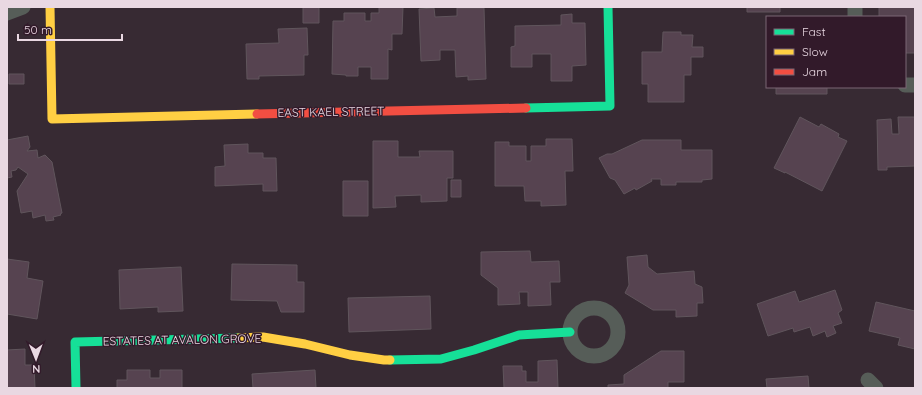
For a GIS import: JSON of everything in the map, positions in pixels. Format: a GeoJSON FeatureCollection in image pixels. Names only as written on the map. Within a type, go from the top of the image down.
{"type":"FeatureCollection","features":[{"type":"Feature","properties":{"kind":"street"},"geometry":{"type":"LineString","coordinates":[[7,13],[23,7]]}},
{"type":"Feature","properties":{"kind":"street","name":"EAST KAEL STREET"},"geometry":{"type":"LineString","coordinates":[[50,7],[52,119],[610,106],[608,7]]}},
{"type":"Feature","properties":{"kind":"street","name":"ESTATES AT AVALON GROVE"},"geometry":{"type":"LineString","coordinates":[[76,388],[75,342],[263,337],[305,344],[350,355],[384,360],[410,360],[441,359],[519,335],[570,332]]}},
{"type":"Feature","properties":{"kind":"building"},"geometry":{"type":"Polygon","coordinates":[[[303,7],[319,7],[319,23],[303,23],[303,7]]]}},
{"type":"Feature","properties":{"kind":"building"},"geometry":{"type":"Polygon","coordinates":[[[379,7],[403,7],[402,34],[392,34],[392,50],[388,49],[388,79],[371,79],[371,67],[358,67],[358,76],[332,74],[333,21],[344,21],[344,13],[365,13],[365,21],[371,21],[371,13],[379,13],[379,7]]]}},
{"type":"Feature","properties":{"kind":"building"},"geometry":{"type":"Polygon","coordinates":[[[747,7],[780,7],[780,12],[747,12],[747,7]]]}},
{"type":"Feature","properties":{"kind":"building"},"geometry":{"type":"Polygon","coordinates":[[[879,7],[915,7],[915,53],[906,53],[906,16],[879,16],[879,7]]]}},
{"type":"Feature","properties":{"kind":"building"},"geometry":{"type":"Polygon","coordinates":[[[434,8],[435,17],[457,16],[457,8],[484,8],[486,79],[468,80],[468,76],[456,77],[455,50],[440,50],[440,60],[421,61],[419,9],[434,8]]]}},
{"type":"Feature","properties":{"kind":"building"},"geometry":{"type":"Polygon","coordinates":[[[572,14],[572,23],[585,23],[586,65],[572,66],[572,81],[551,81],[551,54],[532,54],[532,67],[511,67],[511,47],[515,46],[515,26],[561,25],[561,15],[572,14]]]}},
{"type":"Feature","properties":{"kind":"building"},"geometry":{"type":"Polygon","coordinates":[[[307,28],[308,55],[304,55],[304,75],[259,76],[259,79],[247,79],[246,44],[279,43],[278,29],[307,28]]]}},
{"type":"Feature","properties":{"kind":"building"},"geometry":{"type":"Polygon","coordinates":[[[663,32],[681,32],[681,35],[693,35],[692,47],[703,47],[703,57],[691,57],[691,75],[684,75],[684,102],[648,102],[648,84],[642,84],[642,52],[662,52],[663,32]]]}},
{"type":"Feature","properties":{"kind":"building"},"geometry":{"type":"Polygon","coordinates":[[[9,74],[24,74],[24,84],[9,84],[9,74]]]}},
{"type":"Feature","properties":{"kind":"building"},"geometry":{"type":"Polygon","coordinates":[[[776,88],[827,88],[827,94],[776,94],[776,88]]]}},
{"type":"Feature","properties":{"kind":"building"},"geometry":{"type":"Polygon","coordinates":[[[800,117],[819,127],[821,124],[839,134],[838,137],[847,141],[822,191],[774,168],[800,117]]]}},
{"type":"Feature","properties":{"kind":"building"},"geometry":{"type":"Polygon","coordinates":[[[898,117],[915,117],[915,166],[887,167],[887,170],[878,170],[877,120],[891,119],[892,134],[899,134],[898,117]]]}},
{"type":"Feature","properties":{"kind":"building"},"geometry":{"type":"Polygon","coordinates":[[[28,136],[30,147],[27,151],[37,150],[38,158],[45,155],[52,162],[62,213],[60,214],[61,215],[53,217],[54,220],[46,221],[45,215],[33,218],[32,211],[21,213],[17,191],[28,174],[18,167],[16,170],[11,171],[12,177],[7,178],[7,140],[28,136]]]}},
{"type":"Feature","properties":{"kind":"building"},"geometry":{"type":"Polygon","coordinates":[[[546,139],[572,139],[573,171],[565,171],[566,205],[541,206],[541,201],[525,201],[524,186],[495,186],[495,142],[509,142],[509,146],[526,146],[526,161],[531,161],[531,146],[546,146],[546,139]]]}},
{"type":"Feature","properties":{"kind":"building"},"geometry":{"type":"Polygon","coordinates":[[[642,140],[681,140],[681,150],[712,150],[712,179],[702,180],[702,182],[676,182],[676,185],[661,185],[661,179],[651,179],[652,181],[636,190],[635,188],[624,194],[615,180],[610,178],[599,158],[607,154],[612,154],[642,140]]]}},
{"type":"Feature","properties":{"kind":"building"},"geometry":{"type":"Polygon","coordinates":[[[373,141],[398,141],[398,157],[420,157],[419,151],[453,151],[453,178],[447,178],[447,201],[421,202],[421,195],[395,196],[396,207],[373,208],[373,141]]]}},
{"type":"Feature","properties":{"kind":"building"},"geometry":{"type":"Polygon","coordinates":[[[248,144],[248,153],[263,153],[263,158],[276,158],[277,191],[263,191],[263,184],[215,186],[215,167],[225,166],[224,145],[248,144]]]}},
{"type":"Feature","properties":{"kind":"building"},"geometry":{"type":"Polygon","coordinates":[[[451,180],[461,180],[461,197],[451,197],[451,180]]]}},
{"type":"Feature","properties":{"kind":"building"},"geometry":{"type":"Polygon","coordinates":[[[343,181],[368,181],[368,216],[343,216],[343,181]]]}},
{"type":"Feature","properties":{"kind":"building"},"geometry":{"type":"Polygon","coordinates":[[[530,251],[531,262],[559,261],[560,282],[550,282],[551,305],[528,306],[528,292],[519,292],[520,304],[498,305],[498,288],[481,275],[481,252],[530,251]]]}},
{"type":"Feature","properties":{"kind":"building"},"geometry":{"type":"Polygon","coordinates":[[[647,255],[648,267],[657,274],[694,271],[695,284],[702,287],[703,303],[697,303],[697,316],[676,317],[676,310],[653,310],[625,293],[629,285],[627,257],[647,255]]]}},
{"type":"Feature","properties":{"kind":"building"},"geometry":{"type":"Polygon","coordinates":[[[7,259],[29,262],[27,278],[43,281],[37,319],[7,314],[7,259]]]}},
{"type":"Feature","properties":{"kind":"building"},"geometry":{"type":"Polygon","coordinates":[[[232,264],[297,265],[297,282],[304,282],[304,312],[281,312],[277,301],[231,300],[232,264]]]}},
{"type":"Feature","properties":{"kind":"building"},"geometry":{"type":"Polygon","coordinates":[[[181,267],[183,311],[158,312],[158,307],[120,309],[119,270],[181,267]]]}},
{"type":"Feature","properties":{"kind":"building"},"geometry":{"type":"Polygon","coordinates":[[[835,290],[842,310],[838,313],[842,323],[833,326],[836,333],[827,337],[825,331],[813,336],[810,327],[794,332],[793,328],[768,336],[757,304],[795,291],[799,302],[835,290]]]}},
{"type":"Feature","properties":{"kind":"building"},"geometry":{"type":"Polygon","coordinates":[[[430,296],[431,329],[349,332],[348,298],[430,296]]]}},
{"type":"Feature","properties":{"kind":"building"},"geometry":{"type":"Polygon","coordinates":[[[876,302],[915,311],[915,349],[898,345],[900,338],[869,331],[876,302]]]}},
{"type":"Feature","properties":{"kind":"building"},"geometry":{"type":"Polygon","coordinates":[[[25,349],[25,365],[34,365],[35,388],[7,388],[7,350],[25,349]]]}},
{"type":"Feature","properties":{"kind":"building"},"geometry":{"type":"Polygon","coordinates":[[[661,351],[684,351],[684,382],[668,382],[668,388],[608,388],[608,385],[624,384],[624,375],[661,351]]]}},
{"type":"Feature","properties":{"kind":"building"},"geometry":{"type":"Polygon","coordinates":[[[557,360],[558,388],[504,388],[503,366],[522,366],[522,371],[526,371],[526,382],[538,382],[538,361],[557,360]]]}},
{"type":"Feature","properties":{"kind":"building"},"geometry":{"type":"Polygon","coordinates":[[[127,370],[150,370],[150,378],[160,378],[160,370],[182,370],[182,388],[117,388],[117,380],[127,380],[127,370]]]}},
{"type":"Feature","properties":{"kind":"building"},"geometry":{"type":"Polygon","coordinates":[[[315,370],[316,388],[253,388],[252,374],[315,370]]]}},
{"type":"Feature","properties":{"kind":"building"},"geometry":{"type":"Polygon","coordinates":[[[808,376],[809,388],[767,388],[766,379],[808,376]]]}},
{"type":"Feature","properties":{"kind":"traffic: fast"},"geometry":{"type":"LineString","coordinates":[[526,108],[610,106],[608,7]]}},
{"type":"Feature","properties":{"kind":"traffic: fast"},"geometry":{"type":"LineString","coordinates":[[390,360],[441,359],[519,335],[570,332]]}},
{"type":"Feature","properties":{"kind":"traffic: fast"},"geometry":{"type":"LineString","coordinates":[[76,388],[75,342],[238,338]]}},
{"type":"Feature","properties":{"kind":"traffic: slow"},"geometry":{"type":"LineString","coordinates":[[50,7],[52,119],[257,114]]}},
{"type":"Feature","properties":{"kind":"traffic: slow"},"geometry":{"type":"LineString","coordinates":[[238,338],[263,337],[305,344],[350,355],[390,360]]}},
{"type":"Feature","properties":{"kind":"traffic: jam"},"geometry":{"type":"LineString","coordinates":[[257,114],[526,108]]}}]}
